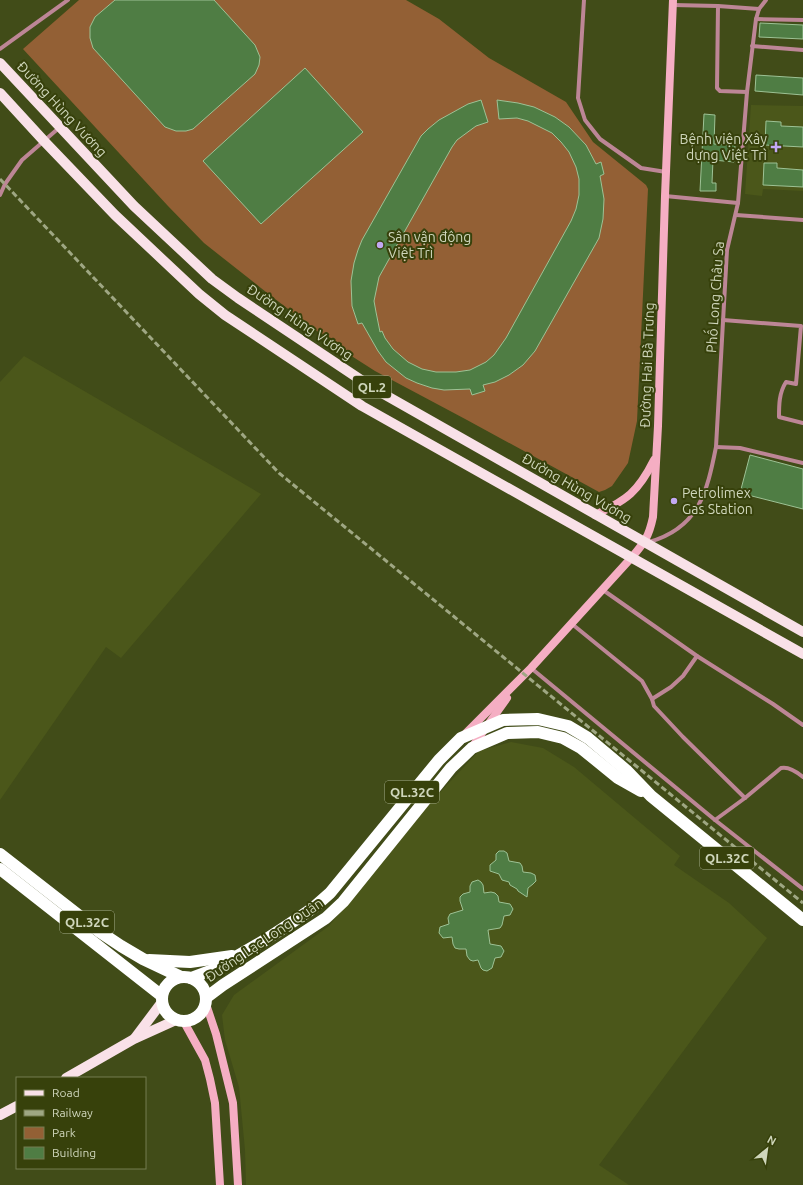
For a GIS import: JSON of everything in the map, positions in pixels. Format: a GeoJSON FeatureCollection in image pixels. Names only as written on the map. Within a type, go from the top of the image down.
{"type":"FeatureCollection","features":[{"type":"Feature","properties":{"kind":"highway","name":"Đường Lạc Long Quân"},"geometry":{"type":"LineString","coordinates":[[186,978],[215,969],[313,908],[330,893],[439,760],[461,738],[503,720],[538,719],[568,726],[588,738],[626,770],[651,796],[803,920]]}},
{"type":"Feature","properties":{"kind":"highway","name":"Đường Lạc Long Quân"},"geometry":{"type":"LineString","coordinates":[[206,1001],[224,985],[326,918],[338,907],[451,768],[472,748],[507,733],[538,732],[563,738],[581,748],[618,778],[651,796]]}},
{"type":"Feature","properties":{"kind":"highway","name":"QL.32C"},"geometry":{"type":"LineString","coordinates":[[0,854],[100,932],[143,959],[186,978],[197,981],[202,985],[205,991],[206,1001],[203,1011],[198,1017],[192,1020],[180,1021],[171,1017],[167,1013],[162,999],[164,989],[168,984],[174,979],[186,978]]}},
{"type":"Feature","properties":{"kind":"highway","name":"QL.32C"},"geometry":{"type":"LineString","coordinates":[[0,869],[162,999]]}},
{"type":"Feature","properties":{"kind":"highway"},"geometry":{"type":"LineString","coordinates":[[143,959],[190,962],[241,954]]}},
{"type":"Feature","properties":{"kind":"main road","name":"Đường Hùng Vương"},"geometry":{"type":"LineString","coordinates":[[0,63],[134,206],[212,279],[238,298],[373,388],[803,632]]}},
{"type":"Feature","properties":{"kind":"main road","name":"QL.2"},"geometry":{"type":"LineString","coordinates":[[0,93],[115,215],[199,294],[225,315],[362,406],[803,654]]}},
{"type":"Feature","properties":{"kind":"main road"},"geometry":{"type":"LineString","coordinates":[[134,1039],[162,999]]}},
{"type":"Feature","properties":{"kind":"main road"},"geometry":{"type":"LineString","coordinates":[[68,1077],[134,1039],[180,1021]]}},
{"type":"Feature","properties":{"kind":"main road"},"geometry":{"type":"LineString","coordinates":[[0,1115],[16,1107]]}},
{"type":"Feature","properties":{"kind":"street"},"geometry":{"type":"LineString","coordinates":[[0,49],[68,0]]}},
{"type":"Feature","properties":{"kind":"street"},"geometry":{"type":"LineString","coordinates":[[584,0],[578,98],[585,120],[600,139],[641,168],[666,172]]}},
{"type":"Feature","properties":{"kind":"street","name":"Phố Long Châu Sa"},"geometry":{"type":"LineString","coordinates":[[644,543],[670,534],[690,519],[707,487],[716,446],[727,250],[738,203],[747,92],[756,19],[759,9],[766,0]]}},
{"type":"Feature","properties":{"kind":"street"},"geometry":{"type":"LineString","coordinates":[[673,2],[759,9]]}},
{"type":"Feature","properties":{"kind":"street","name":"Đường Hai Bà Trưng"},"geometry":{"type":"LineString","coordinates":[[461,738],[519,681],[603,590],[644,543],[649,531],[653,517],[656,456],[673,2]]}},
{"type":"Feature","properties":{"kind":"street"},"geometry":{"type":"LineString","coordinates":[[718,6],[717,88],[720,91],[747,92]]}},
{"type":"Feature","properties":{"kind":"street"},"geometry":{"type":"LineString","coordinates":[[756,19],[803,20]]}},
{"type":"Feature","properties":{"kind":"street"},"geometry":{"type":"LineString","coordinates":[[752,46],[803,50]]}},
{"type":"Feature","properties":{"kind":"street"},"geometry":{"type":"LineString","coordinates":[[0,195],[5,184],[22,160],[60,127]]}},
{"type":"Feature","properties":{"kind":"street"},"geometry":{"type":"LineString","coordinates":[[665,196],[738,203]]}},
{"type":"Feature","properties":{"kind":"street"},"geometry":{"type":"LineString","coordinates":[[736,215],[803,220]]}},
{"type":"Feature","properties":{"kind":"street"},"geometry":{"type":"LineString","coordinates":[[723,320],[801,326],[796,384],[786,382],[782,388],[778,404],[779,418],[803,423]]}},
{"type":"Feature","properties":{"kind":"street"},"geometry":{"type":"LineString","coordinates":[[716,446],[740,448],[803,463]]}},
{"type":"Feature","properties":{"kind":"street"},"geometry":{"type":"LineString","coordinates":[[595,515],[619,503],[636,490],[646,476],[656,456]]}},
{"type":"Feature","properties":{"kind":"street"},"geometry":{"type":"LineString","coordinates":[[603,590],[697,656],[803,725]]}},
{"type":"Feature","properties":{"kind":"street"},"geometry":{"type":"LineString","coordinates":[[572,624],[642,681],[652,699],[654,706],[745,798]]}},
{"type":"Feature","properties":{"kind":"street"},"geometry":{"type":"LineString","coordinates":[[652,699],[683,676],[697,656]]}},
{"type":"Feature","properties":{"kind":"street"},"geometry":{"type":"LineString","coordinates":[[531,668],[715,820],[803,888]]}},
{"type":"Feature","properties":{"kind":"street","name":"Đường Hai Bà Trưng"},"geometry":{"type":"LineString","coordinates":[[472,748],[519,681]]}},
{"type":"Feature","properties":{"kind":"street"},"geometry":{"type":"LineString","coordinates":[[715,820],[745,798],[781,768],[786,767],[791,769],[803,777]]}},
{"type":"Feature","properties":{"kind":"street"},"geometry":{"type":"LineString","coordinates":[[206,1001],[216,1034],[233,1103],[238,1185]]}},
{"type":"Feature","properties":{"kind":"street"},"geometry":{"type":"LineString","coordinates":[[180,1021],[205,1060],[210,1079],[215,1103],[220,1185]]}},
{"type":"Feature","properties":{"kind":"shaded area","name":"Bệnh viện Xây dựng Việt Trì"},"geometry":{"type":"Polygon","coordinates":[[[751,105],[803,106],[803,191],[763,189],[762,196],[745,194],[751,105]]]}},
{"type":"Feature","properties":{"kind":"shaded area"},"geometry":{"type":"Polygon","coordinates":[[[24,356],[261,494],[121,658],[106,647],[0,800],[0,382],[24,356]]]}},
{"type":"Feature","properties":{"kind":"shaded area"},"geometry":{"type":"Polygon","coordinates":[[[511,742],[543,748],[574,767],[680,856],[674,865],[729,903],[767,938],[599,1165],[629,1185],[246,1185],[245,1150],[239,1087],[225,1040],[222,1015],[234,995],[329,926],[431,802],[479,751],[511,742]]]}},
{"type":"Feature","properties":{"kind":"green space"},"geometry":{"type":"Polygon","coordinates":[[[79,0],[406,0],[439,19],[489,58],[566,102],[593,142],[646,185],[648,189],[637,421],[628,463],[612,486],[599,492],[375,371],[339,348],[204,243],[23,49],[79,0]]]}},
{"type":"Feature","properties":{"kind":"building"},"geometry":{"type":"Polygon","coordinates":[[[115,0],[214,0],[255,45],[260,57],[259,65],[255,74],[193,129],[176,131],[165,127],[93,48],[90,38],[90,27],[95,17],[115,0]]]}},
{"type":"Feature","properties":{"kind":"building"},"geometry":{"type":"Polygon","coordinates":[[[760,23],[803,25],[803,39],[759,37],[760,23]]]}},
{"type":"Feature","properties":{"kind":"building"},"geometry":{"type":"Polygon","coordinates":[[[305,68],[363,132],[261,224],[203,161],[305,68]]]}},
{"type":"Feature","properties":{"kind":"building"},"geometry":{"type":"Polygon","coordinates":[[[756,75],[803,78],[803,95],[755,91],[756,75]]]}},
{"type":"Feature","properties":{"kind":"building","name":"Sân vận động Việt Trì"},"geometry":{"type":"Polygon","coordinates":[[[481,100],[488,122],[476,126],[457,140],[452,147],[379,277],[374,301],[380,332],[382,331],[393,349],[408,362],[422,369],[436,372],[456,372],[470,370],[486,362],[494,355],[506,338],[571,221],[576,209],[579,195],[579,179],[576,167],[569,152],[552,133],[528,121],[517,118],[499,119],[497,100],[534,107],[555,117],[569,127],[586,145],[596,164],[601,162],[604,174],[600,176],[604,199],[603,219],[599,238],[535,351],[523,365],[509,375],[495,382],[483,385],[485,391],[472,395],[470,389],[444,390],[417,383],[406,378],[386,362],[362,323],[358,324],[352,306],[351,281],[354,263],[362,240],[421,136],[439,120],[468,104],[481,100]]]}},
{"type":"Feature","properties":{"kind":"building"},"geometry":{"type":"Polygon","coordinates":[[[704,114],[715,115],[714,144],[735,145],[734,162],[713,160],[712,183],[716,183],[716,191],[700,191],[704,114]]]}},
{"type":"Feature","properties":{"kind":"building"},"geometry":{"type":"Polygon","coordinates":[[[766,121],[781,122],[781,126],[803,127],[803,147],[765,145],[766,121]]]}},
{"type":"Feature","properties":{"kind":"building"},"geometry":{"type":"Polygon","coordinates":[[[764,163],[777,163],[777,168],[803,170],[803,187],[763,185],[764,163]]]}},
{"type":"Feature","properties":{"kind":"building"},"geometry":{"type":"Polygon","coordinates":[[[750,455],[803,469],[803,509],[740,493],[750,455]]]}},
{"type":"Feature","properties":{"kind":"building"},"geometry":{"type":"Polygon","coordinates":[[[499,851],[504,851],[507,853],[509,861],[520,863],[523,872],[535,875],[536,881],[528,888],[527,897],[510,885],[509,882],[502,880],[499,874],[490,871],[490,865],[496,860],[496,854],[499,851]]]}},
{"type":"Feature","properties":{"kind":"building"},"geometry":{"type":"Polygon","coordinates":[[[478,880],[483,885],[484,893],[495,893],[498,896],[499,902],[510,904],[513,909],[510,915],[504,916],[500,928],[488,930],[490,944],[501,946],[504,951],[501,957],[495,958],[492,968],[487,971],[481,968],[478,960],[470,960],[467,956],[466,949],[455,948],[452,937],[443,938],[439,933],[440,927],[449,924],[448,918],[450,914],[463,910],[460,897],[463,894],[470,892],[472,882],[478,880]]]}},
{"type":"Feature","properties":{"kind":"railway"},"geometry":{"type":"LineString","coordinates":[[0,179],[279,473],[803,903]]}},
{"type":"Feature","properties":{"kind":"place","name":"Bệnh viện Xây dựng Việt Trì"},"geometry":{"type":"Point","coordinates":[776,147]}},
{"type":"Feature","properties":{"kind":"place","name":"Sân vận động Việt Trì"},"geometry":{"type":"Point","coordinates":[380,245]}},
{"type":"Feature","properties":{"kind":"place","name":"Petrolimex Gas Station"},"geometry":{"type":"Point","coordinates":[674,501]}}]}
